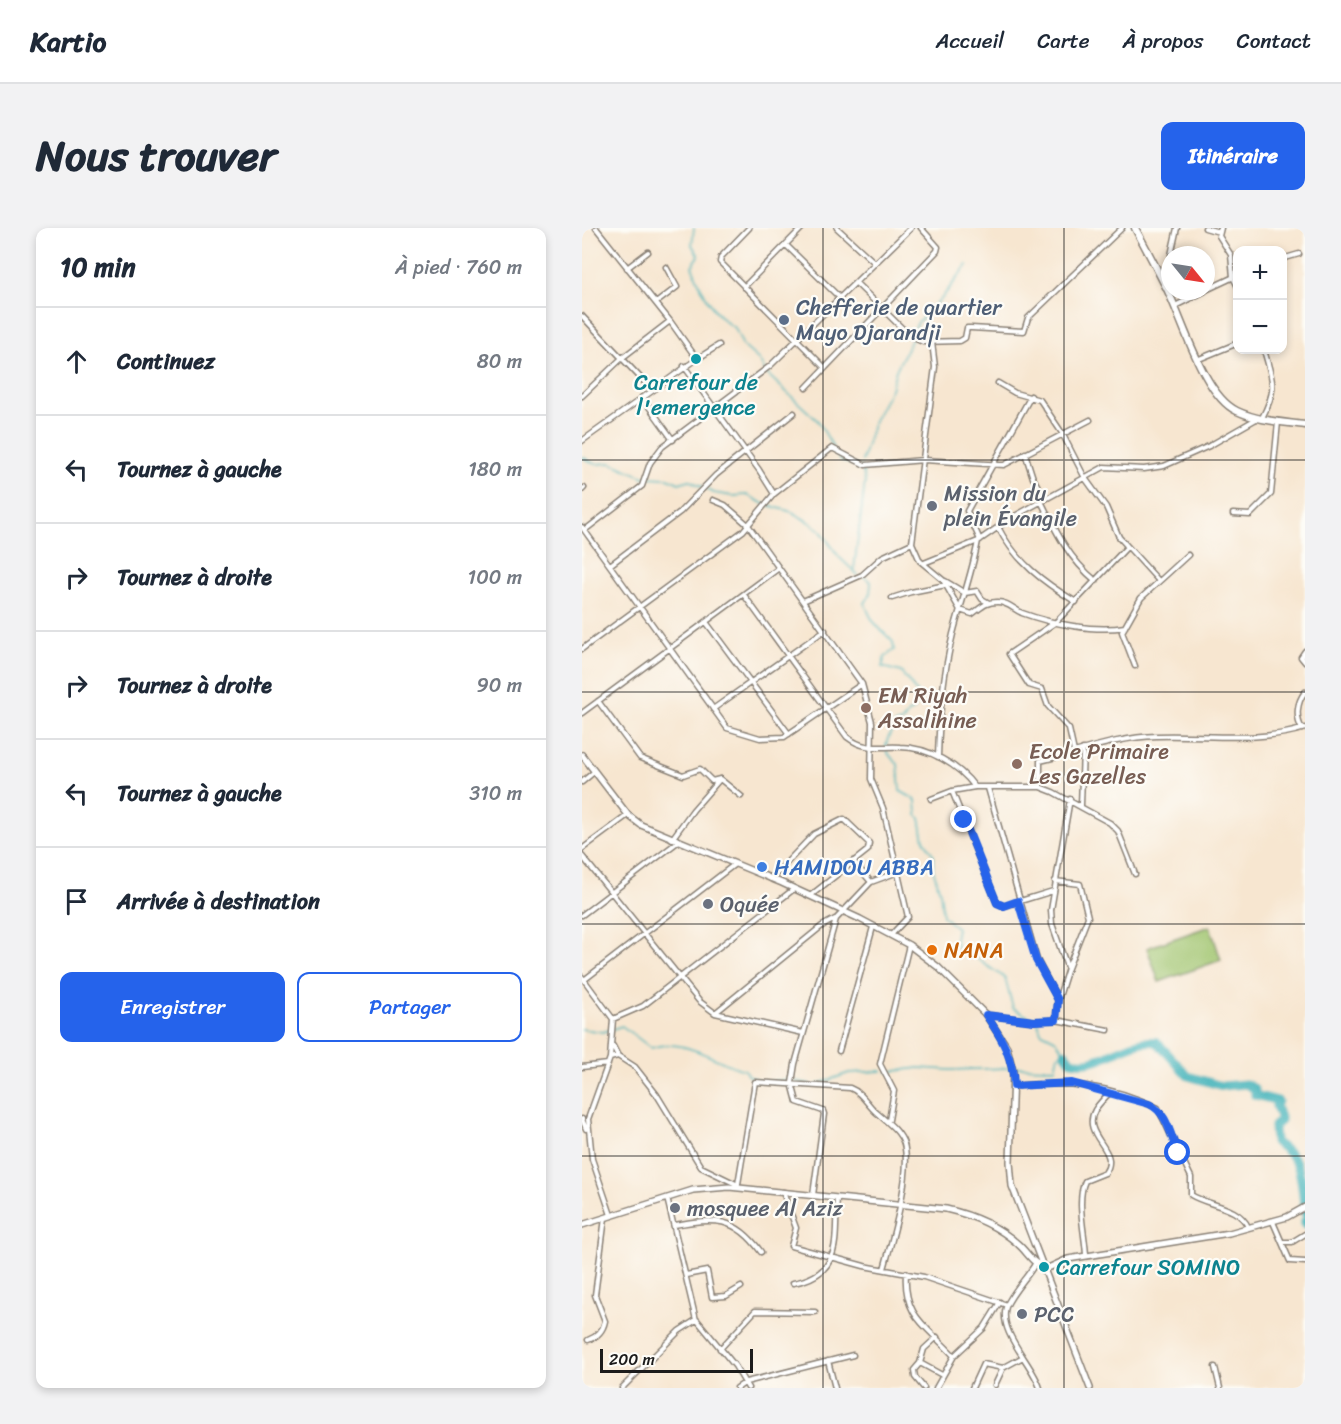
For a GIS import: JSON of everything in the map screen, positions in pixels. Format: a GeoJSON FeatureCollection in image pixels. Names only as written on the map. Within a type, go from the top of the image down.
{"type":"FeatureCollection","features":[{"type":"Feature","properties":{"kind":"main road"},"geometry":{"type":"LineString","coordinates":[[1135,228],[1161,277]]}},
{"type":"Feature","properties":{"kind":"main road"},"geometry":{"type":"LineString","coordinates":[[1172,300],[1211,385],[1225,402],[1236,411],[1260,418],[1305,425]]}},
{"type":"Feature","properties":{"kind":"street"},"geometry":{"type":"LineString","coordinates":[[596,228],[670,321],[696,359]]}},
{"type":"Feature","properties":{"kind":"street"},"geometry":{"type":"LineString","coordinates":[[749,228],[721,257],[720,262],[825,368]]}},
{"type":"Feature","properties":{"kind":"street"},"geometry":{"type":"LineString","coordinates":[[744,287],[802,228]]}},
{"type":"Feature","properties":{"kind":"street"},"geometry":{"type":"LineString","coordinates":[[837,228],[875,263]]}},
{"type":"Feature","properties":{"kind":"street"},"geometry":{"type":"LineString","coordinates":[[862,684],[789,734],[776,739],[740,733],[727,728],[583,528],[642,486],[655,455],[761,374],[911,228]]}},
{"type":"Feature","properties":{"kind":"street"},"geometry":{"type":"LineString","coordinates":[[806,388],[937,251],[938,247],[921,228]]}},
{"type":"Feature","properties":{"kind":"street"},"geometry":{"type":"LineString","coordinates":[[856,283],[912,337],[932,342],[960,341],[965,338],[967,328],[1024,331],[1028,318],[1122,228]]}},
{"type":"Feature","properties":{"kind":"street"},"geometry":{"type":"LineString","coordinates":[[1173,246],[1177,228]]}},
{"type":"Feature","properties":{"kind":"street"},"geometry":{"type":"LineString","coordinates":[[1205,228],[1220,230],[1233,262]]}},
{"type":"Feature","properties":{"kind":"street"},"geometry":{"type":"LineString","coordinates":[[786,245],[840,298]]}},
{"type":"Feature","properties":{"kind":"street"},"geometry":{"type":"LineString","coordinates":[[627,268],[648,252]]}},
{"type":"Feature","properties":{"kind":"street"},"geometry":{"type":"LineString","coordinates":[[1287,258],[1299,254]]}},
{"type":"Feature","properties":{"kind":"street"},"geometry":{"type":"LineString","coordinates":[[656,303],[677,287],[666,267]]}},
{"type":"Feature","properties":{"kind":"street"},"geometry":{"type":"LineString","coordinates":[[1215,286],[1233,277]]}},
{"type":"Feature","properties":{"kind":"street"},"geometry":{"type":"LineString","coordinates":[[1175,306],[1187,300]]}},
{"type":"Feature","properties":{"kind":"street"},"geometry":{"type":"LineString","coordinates":[[582,316],[652,390]]}},
{"type":"Feature","properties":{"kind":"street"},"geometry":{"type":"LineString","coordinates":[[582,396],[622,358],[670,321]]}},
{"type":"Feature","properties":{"kind":"street"},"geometry":{"type":"LineString","coordinates":[[932,342],[935,367],[912,543],[920,561],[965,593],[977,591],[982,599],[989,603],[1005,603],[1020,612],[1056,622],[1100,628],[1125,627]]}},
{"type":"Feature","properties":{"kind":"street"},"geometry":{"type":"LineString","coordinates":[[582,441],[684,366],[719,345]]}},
{"type":"Feature","properties":{"kind":"street"},"geometry":{"type":"LineString","coordinates":[[1199,359],[1233,345]]}},
{"type":"Feature","properties":{"kind":"street"},"geometry":{"type":"LineString","coordinates":[[924,563],[979,540],[1043,500],[1104,467],[1144,469],[1164,466],[1209,446],[1260,418],[1273,396],[1274,386],[1264,354]]}},
{"type":"Feature","properties":{"kind":"street"},"geometry":{"type":"LineString","coordinates":[[684,366],[774,494]]}},
{"type":"Feature","properties":{"kind":"street"},"geometry":{"type":"LineString","coordinates":[[998,383],[1015,393],[1040,400],[1062,433],[1085,478],[1106,507],[1119,537],[1158,580]]}},
{"type":"Feature","properties":{"kind":"street"},"geometry":{"type":"LineString","coordinates":[[938,757],[940,705],[960,610],[979,540],[967,511],[1031,396]]}},
{"type":"Feature","properties":{"kind":"street"},"geometry":{"type":"LineString","coordinates":[[642,397],[673,440]]}},
{"type":"Feature","properties":{"kind":"street"},"geometry":{"type":"LineString","coordinates":[[610,565],[680,512],[705,484],[794,413]]}},
{"type":"Feature","properties":{"kind":"street"},"geometry":{"type":"LineString","coordinates":[[582,649],[748,525],[774,494],[833,448],[863,465],[924,460],[1004,465],[1090,420]]}},
{"type":"Feature","properties":{"kind":"street"},"geometry":{"type":"LineString","coordinates":[[1233,514],[1250,515],[1271,494],[1278,422]]}},
{"type":"Feature","properties":{"kind":"street"},"geometry":{"type":"LineString","coordinates":[[1025,453],[1033,478],[1060,541],[1082,569],[1096,581]]}},
{"type":"Feature","properties":{"kind":"street"},"geometry":{"type":"LineString","coordinates":[[713,500],[725,505],[748,525],[862,684],[872,722],[874,749],[872,779],[883,808],[909,917],[890,935]]}},
{"type":"Feature","properties":{"kind":"street"},"geometry":{"type":"LineString","coordinates":[[998,527],[1009,548],[1034,575],[1076,602]]}},
{"type":"Feature","properties":{"kind":"street"},"geometry":{"type":"LineString","coordinates":[[803,601],[860,576],[882,557],[912,543]]}},
{"type":"Feature","properties":{"kind":"street"},"geometry":{"type":"LineString","coordinates":[[1074,752],[1069,729],[1048,706],[1042,688],[1029,685],[1009,654],[1056,622],[1127,547]]}},
{"type":"Feature","properties":{"kind":"street"},"geometry":{"type":"LineString","coordinates":[[1135,666],[1122,632],[1141,598],[1158,580],[1188,555]]}},
{"type":"Feature","properties":{"kind":"street"},"geometry":{"type":"LineString","coordinates":[[582,713],[779,568]]}},
{"type":"Feature","properties":{"kind":"street"},"geometry":{"type":"LineString","coordinates":[[944,580],[960,610],[972,614],[989,603]]}},
{"type":"Feature","properties":{"kind":"street"},"geometry":{"type":"LineString","coordinates":[[892,598],[946,585]]}},
{"type":"Feature","properties":{"kind":"street"},"geometry":{"type":"LineString","coordinates":[[744,595],[827,706],[847,737],[855,743],[874,749],[888,747],[918,749],[938,757],[967,776],[975,787]]}},
{"type":"Feature","properties":{"kind":"street"},"geometry":{"type":"LineString","coordinates":[[706,622],[789,734]]}},
{"type":"Feature","properties":{"kind":"street"},"geometry":{"type":"LineString","coordinates":[[713,709],[825,630]]}},
{"type":"Feature","properties":{"kind":"street"},"geometry":{"type":"LineString","coordinates":[[1305,651],[1301,657],[1305,662]]}},
{"type":"Feature","properties":{"kind":"street"},"geometry":{"type":"LineString","coordinates":[[1304,728],[1299,723],[1299,701],[1305,692]]}},
{"type":"Feature","properties":{"kind":"street"},"geometry":{"type":"LineString","coordinates":[[598,701],[640,758],[683,775],[700,770],[712,781],[720,780],[741,796]]}},
{"type":"Feature","properties":{"kind":"street"},"geometry":{"type":"LineString","coordinates":[[1040,788],[1040,761],[1124,739],[1156,736],[1247,736],[1304,728]]}},
{"type":"Feature","properties":{"kind":"street"},"geometry":{"type":"LineString","coordinates":[[1081,805],[1083,749]]}},
{"type":"Feature","properties":{"kind":"street"},"geometry":{"type":"LineString","coordinates":[[582,756],[628,815],[641,825],[810,896],[909,945],[931,962],[986,1015],[1006,1047],[1013,1072],[1010,1162],[1012,1186],[1031,1240],[1046,1269],[1064,1325],[1090,1388]]}},
{"type":"Feature","properties":{"kind":"street"},"geometry":{"type":"LineString","coordinates":[[582,782],[594,772]]}},
{"type":"Feature","properties":{"kind":"street"},"geometry":{"type":"LineString","coordinates":[[672,839],[720,780]]}},
{"type":"Feature","properties":{"kind":"street"},"geometry":{"type":"LineString","coordinates":[[931,800],[952,791],[975,787],[1040,788],[1081,805],[1110,823],[1118,831],[1135,874]]}},
{"type":"Feature","properties":{"kind":"street"},"geometry":{"type":"LineString","coordinates":[[988,788],[1036,960],[1058,1000]]}},
{"type":"Feature","properties":{"kind":"street"},"geometry":{"type":"LineString","coordinates":[[952,791],[997,903],[1004,906],[1053,891]]}},
{"type":"Feature","properties":{"kind":"street"},"geometry":{"type":"LineString","coordinates":[[1068,968],[1052,924],[1053,891],[1070,800]]}},
{"type":"Feature","properties":{"kind":"street"},"geometry":{"type":"LineString","coordinates":[[582,849],[628,815]]}},
{"type":"Feature","properties":{"kind":"street"},"geometry":{"type":"LineString","coordinates":[[771,879],[804,843],[840,820],[847,821],[868,843],[867,850],[810,896]]}},
{"type":"Feature","properties":{"kind":"street"},"geometry":{"type":"LineString","coordinates":[[582,915],[679,841]]}},
{"type":"Feature","properties":{"kind":"street"},"geometry":{"type":"LineString","coordinates":[[582,856],[699,1001],[715,1013],[803,1033]]}},
{"type":"Feature","properties":{"kind":"street"},"geometry":{"type":"LineString","coordinates":[[853,861],[871,882]]}},
{"type":"Feature","properties":{"kind":"street"},"geometry":{"type":"LineString","coordinates":[[588,1340],[595,1337],[605,1321],[595,1294],[608,1216],[592,1159],[588,1133],[590,1109],[610,1058],[613,1020],[583,979],[735,864]]}},
{"type":"Feature","properties":{"kind":"street"},"geometry":{"type":"LineString","coordinates":[[813,1195],[824,1114],[823,1111],[797,1102],[792,1081],[803,1033],[836,919],[871,882],[898,872]]}},
{"type":"Feature","properties":{"kind":"street"},"geometry":{"type":"LineString","coordinates":[[1055,881],[1080,884],[1089,910],[1087,923],[1068,968],[1058,1000],[1056,1020]]}},
{"type":"Feature","properties":{"kind":"street"},"geometry":{"type":"LineString","coordinates":[[613,1020],[643,1006],[794,889]]}},
{"type":"Feature","properties":{"kind":"street"},"geometry":{"type":"LineString","coordinates":[[715,1013],[822,926],[836,919]]}},
{"type":"Feature","properties":{"kind":"street"},"geometry":{"type":"LineString","coordinates":[[840,1051],[873,927]]}},
{"type":"Feature","properties":{"kind":"street"},"geometry":{"type":"LineString","coordinates":[[889,1120],[894,1091],[888,1083],[888,1075],[883,1072],[880,1064],[909,945]]}},
{"type":"Feature","properties":{"kind":"street"},"geometry":{"type":"LineString","coordinates":[[986,1015],[1034,1021],[1056,1020],[1108,1030]]}},
{"type":"Feature","properties":{"kind":"street"},"geometry":{"type":"LineString","coordinates":[[612,1045],[618,1056],[635,1067],[657,1095],[701,1167],[738,1186]]}},
{"type":"Feature","properties":{"kind":"street"},"geometry":{"type":"LineString","coordinates":[[610,1058],[618,1056]]}},
{"type":"Feature","properties":{"kind":"street"},"geometry":{"type":"LineString","coordinates":[[582,1067],[608,1064]]}},
{"type":"Feature","properties":{"kind":"street"},"geometry":{"type":"LineString","coordinates":[[738,1186],[755,1082],[792,1081],[858,1091],[878,1114],[889,1120],[903,1143],[901,1206],[884,1269]]}},
{"type":"Feature","properties":{"kind":"street"},"geometry":{"type":"LineString","coordinates":[[1014,1086],[1072,1083],[1110,1092],[1158,1108],[1191,1177],[1191,1195],[1225,1208],[1245,1221],[1248,1228]]}},
{"type":"Feature","properties":{"kind":"street"},"geometry":{"type":"LineString","coordinates":[[1086,1256],[1081,1205],[1082,1188],[1085,1181],[1105,1173],[1110,1161],[1106,1149],[1092,1131],[1091,1122],[1095,1110],[1110,1092]]}},
{"type":"Feature","properties":{"kind":"street"},"geometry":{"type":"LineString","coordinates":[[582,1119],[588,1133]]}},
{"type":"Feature","properties":{"kind":"street"},"geometry":{"type":"LineString","coordinates":[[582,1225],[693,1190],[738,1186],[901,1206],[946,1209],[972,1215],[1019,1244],[1035,1264],[1046,1269],[1068,1259],[1248,1228],[1272,1222],[1305,1207]]}},
{"type":"Feature","properties":{"kind":"street"},"geometry":{"type":"LineString","coordinates":[[783,1192],[796,1228],[791,1246],[833,1258],[906,1273],[1007,1305]]}},
{"type":"Feature","properties":{"kind":"street"},"geometry":{"type":"LineString","coordinates":[[667,1197],[696,1320],[746,1382],[748,1388]]}},
{"type":"Feature","properties":{"kind":"street"},"geometry":{"type":"LineString","coordinates":[[793,1283],[816,1276],[833,1258],[837,1198]]}},
{"type":"Feature","properties":{"kind":"street"},"geometry":{"type":"LineString","coordinates":[[674,1226],[717,1220],[732,1223],[760,1252]]}},
{"type":"Feature","properties":{"kind":"street"},"geometry":{"type":"LineString","coordinates":[[1272,1222],[1290,1261],[1305,1262]]}},
{"type":"Feature","properties":{"kind":"street"},"geometry":{"type":"LineString","coordinates":[[1283,1242],[1292,1242],[1305,1234]]}},
{"type":"Feature","properties":{"kind":"street"},"geometry":{"type":"LineString","coordinates":[[1035,1264],[1007,1305],[1005,1322],[1023,1358],[1035,1374],[1040,1388]]}},
{"type":"Feature","properties":{"kind":"street"},"geometry":{"type":"LineString","coordinates":[[686,1275],[707,1271],[712,1297],[726,1296],[741,1287]]}},
{"type":"Feature","properties":{"kind":"street"},"geometry":{"type":"LineString","coordinates":[[906,1273],[905,1293],[910,1311],[954,1356]]}},
{"type":"Feature","properties":{"kind":"street"},"geometry":{"type":"LineString","coordinates":[[936,1388],[954,1356],[984,1328],[1000,1302]]}},
{"type":"Feature","properties":{"kind":"street"},"geometry":{"type":"LineString","coordinates":[[720,1349],[756,1311],[815,1312]]}},
{"type":"Feature","properties":{"kind":"street"},"geometry":{"type":"LineString","coordinates":[[622,1388],[679,1331],[696,1320]]}},
{"type":"Feature","properties":{"kind":"street"},"geometry":{"type":"LineString","coordinates":[[924,1388],[915,1377],[914,1370],[920,1363],[924,1348],[937,1337]]}},
{"type":"Feature","properties":{"kind":"street"},"geometry":{"type":"LineString","coordinates":[[737,1388],[746,1382],[853,1355]]}},
{"type":"Feature","properties":{"kind":"street"},"geometry":{"type":"LineString","coordinates":[[972,1388],[983,1364],[1003,1368],[1023,1358]]}},
{"type":"Feature","properties":{"kind":"street"},"geometry":{"type":"LineString","coordinates":[[828,1361],[835,1388]]}},
{"type":"Feature","properties":{"kind":"street"},"geometry":{"type":"LineString","coordinates":[[920,1363],[942,1375]]}},
{"type":"Feature","properties":{"kind":"street"},"geometry":{"type":"LineString","coordinates":[[1215,1367],[1220,1388]]}},
{"type":"Feature","properties":{"kind":"street"},"geometry":{"type":"LineString","coordinates":[[995,1385],[1003,1368]]}},
{"type":"Feature","properties":{"kind":"green space"},"geometry":{"type":"Polygon","coordinates":[[[1210,926],[1221,960],[1159,982],[1147,948],[1210,926]]]}},
{"type":"Feature","properties":{"kind":"waterway"},"geometry":{"type":"LineString","coordinates":[[694,228],[692,245],[699,256],[692,266],[714,310],[735,328],[743,346],[759,360],[766,373],[818,421],[833,447]]}},
{"type":"Feature","properties":{"kind":"waterway"},"geometry":{"type":"LineString","coordinates":[[912,334],[918,322],[942,298],[967,265]]}},
{"type":"Feature","properties":{"kind":"waterway"},"geometry":{"type":"LineString","coordinates":[[862,461],[874,421],[891,389],[896,370],[912,339]]}},
{"type":"Feature","properties":{"kind":"waterway"},"geometry":{"type":"LineString","coordinates":[[834,452],[842,461],[863,468]]}},
{"type":"Feature","properties":{"kind":"waterway"},"geometry":{"type":"LineString","coordinates":[[582,457],[595,464],[611,463],[644,477],[668,478],[679,483],[689,480],[714,493],[732,496],[747,495],[764,504],[792,512],[820,530],[839,557],[858,575]]}},
{"type":"Feature","properties":{"kind":"waterway"},"geometry":{"type":"LineString","coordinates":[[854,569],[865,482],[862,466]]}},
{"type":"Feature","properties":{"kind":"waterway"},"geometry":{"type":"LineString","coordinates":[[863,576],[871,582],[870,595],[865,603],[870,616],[893,642],[894,650],[885,657],[882,667],[901,672],[918,694],[915,709],[908,713],[902,722],[895,724],[886,746],[892,759],[898,764],[900,791],[916,800],[917,815],[920,818],[924,840],[934,856],[933,869],[940,892],[943,916],[957,928],[955,939],[958,950],[976,958],[1005,978],[1013,1008],[1034,1020]]}},
{"type":"Feature","properties":{"kind":"waterway"},"geometry":{"type":"LineString","coordinates":[[1014,1067],[1055,1068],[1058,1055],[1065,1053],[1055,1039],[1041,1032],[1038,1023]]}},
{"type":"Feature","properties":{"kind":"waterway"},"geometry":{"type":"LineString","coordinates":[[582,1029],[603,1032],[622,1026],[651,1048],[663,1045],[687,1048],[745,1070],[747,1075],[761,1081]]}},
{"type":"Feature","properties":{"kind":"waterway"},"geometry":{"type":"LineString","coordinates":[[1065,1053],[1071,1061],[1093,1061],[1135,1044],[1157,1042],[1188,1076],[1222,1086],[1246,1084],[1255,1089],[1255,1095],[1278,1101],[1276,1106],[1281,1120],[1274,1126],[1275,1142],[1292,1156],[1296,1164],[1301,1180],[1305,1213]]}},
{"type":"Feature","properties":{"kind":"waterway"},"geometry":{"type":"LineString","coordinates":[[887,1072],[919,1068],[950,1070],[1010,1068]]}},
{"type":"Feature","properties":{"kind":"waterway"},"geometry":{"type":"LineString","coordinates":[[818,1084],[849,1073],[882,1071]]}},
{"type":"Feature","properties":{"kind":"waterway"},"geometry":{"type":"LineString","coordinates":[[768,1081],[790,1080]]}},
{"type":"Feature","properties":{"kind":"waterway"},"geometry":{"type":"LineString","coordinates":[[794,1081],[810,1084]]}},
{"type":"Feature","properties":{"kind":"place","name":"Chefferie de quartier Mayo Djarandji"},"geometry":{"type":"Point","coordinates":[784,320]}},
{"type":"Feature","properties":{"kind":"place","name":"Carrefour de l'emergence"},"geometry":{"type":"Point","coordinates":[696,359]}},
{"type":"Feature","properties":{"kind":"place","name":"Mission du plein Évangile"},"geometry":{"type":"Point","coordinates":[932,506]}},
{"type":"Feature","properties":{"kind":"place","name":"EM Riyah Assalihine"},"geometry":{"type":"Point","coordinates":[866,708]}},
{"type":"Feature","properties":{"kind":"place","name":"Ecole Primaire Les Gazelles"},"geometry":{"type":"Point","coordinates":[1017,764]}},
{"type":"Feature","properties":{"kind":"place","name":"HAMIDOU ABBA"},"geometry":{"type":"Point","coordinates":[762,867]}},
{"type":"Feature","properties":{"kind":"place","name":"Oquée"},"geometry":{"type":"Point","coordinates":[708,904]}},
{"type":"Feature","properties":{"kind":"place","name":"NANA"},"geometry":{"type":"Point","coordinates":[932,950]}},
{"type":"Feature","properties":{"kind":"place","name":"mosquee Al Aziz"},"geometry":{"type":"Point","coordinates":[675,1208]}},
{"type":"Feature","properties":{"kind":"place","name":"Carrefour SOMINO"},"geometry":{"type":"Point","coordinates":[1044,1267]}},
{"type":"Feature","properties":{"kind":"place","name":"PCC"},"geometry":{"type":"Point","coordinates":[1022,1314]}},
{"type":"Feature","properties":{"kind":"route"},"geometry":{"type":"LineString","coordinates":[[964,820],[997,903],[1004,906],[1018,901],[1036,960],[1058,1000],[1056,1020],[1034,1021],[986,1015],[1006,1047],[1011,1061],[1014,1086],[1072,1083],[1094,1087],[1149,1104],[1158,1108],[1164,1116],[1178,1153]]}}]}
